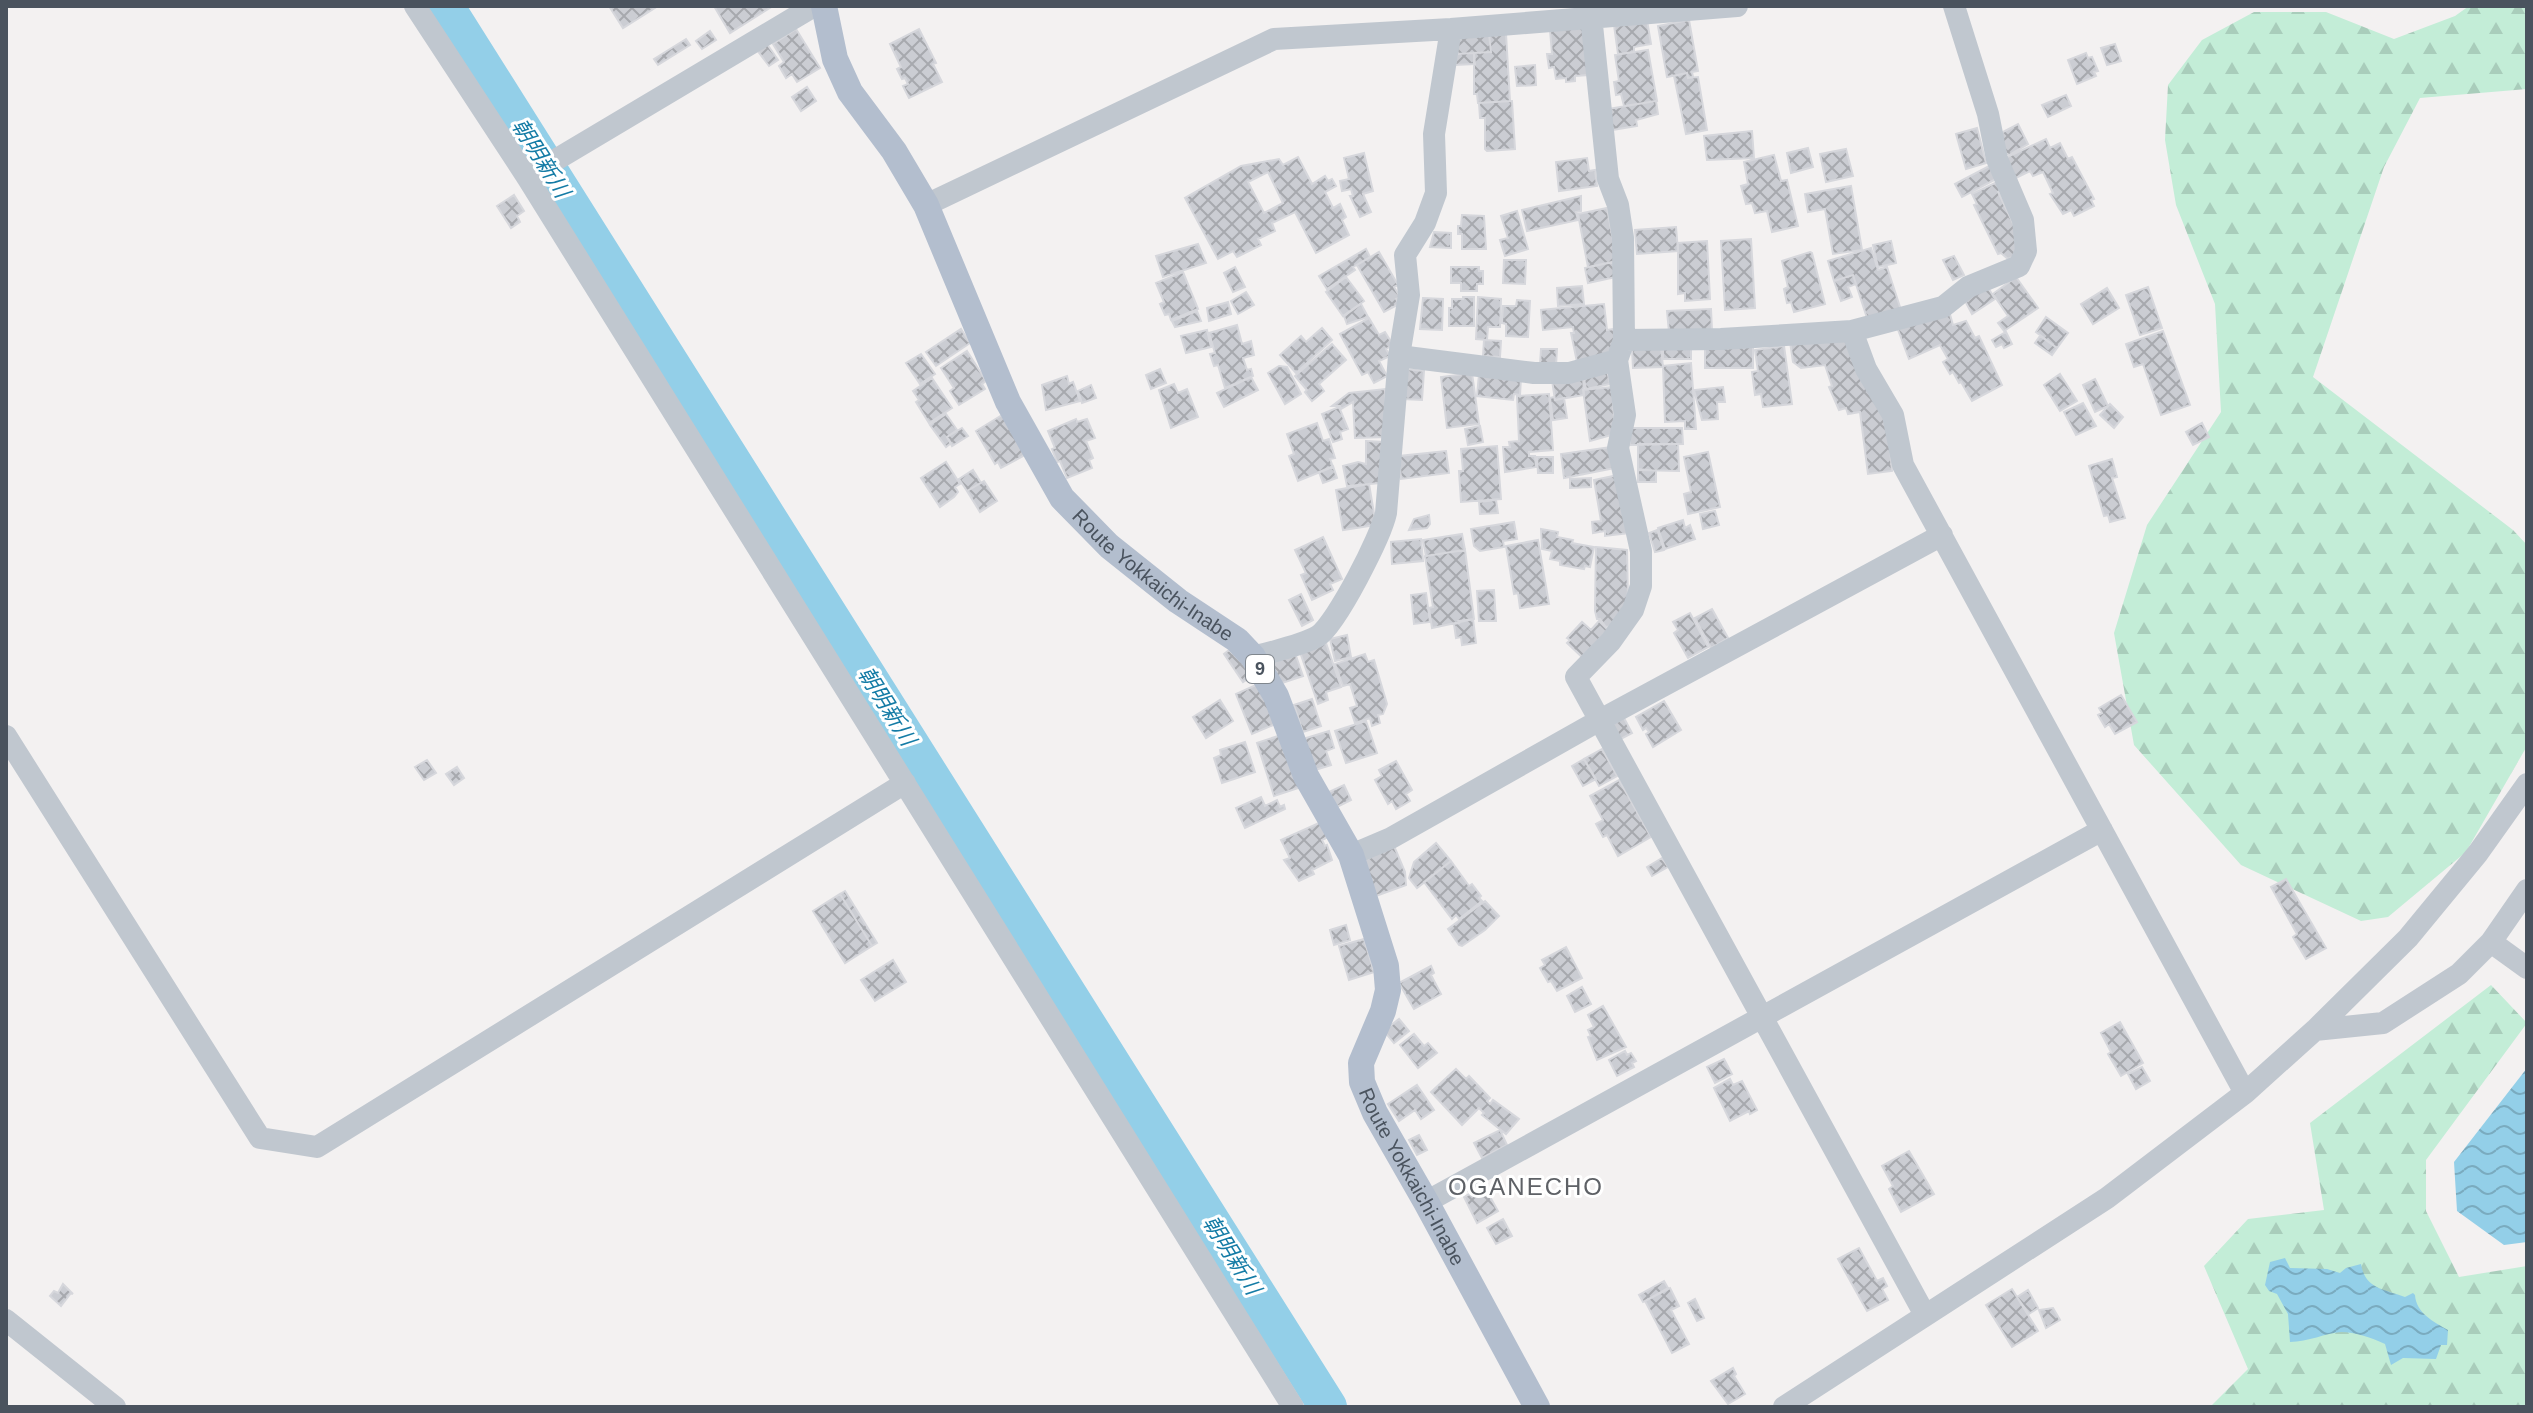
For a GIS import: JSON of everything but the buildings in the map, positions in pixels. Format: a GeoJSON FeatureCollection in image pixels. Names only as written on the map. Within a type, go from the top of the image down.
{"type":"FeatureCollection","features":[{"type":"Feature","properties":{"kind":"main road","name":"Route Yokkaichi-Inabe"},"geometry":{"type":"LineString","coordinates":[[824,6],[835,59],[850,92],[894,151],[926,205],[1008,402],[1062,498],[1109,546],[1178,601],[1237,640],[1253,657],[1276,696],[1306,776],[1351,855],[1386,966],[1388,990],[1383,1011],[1361,1063],[1362,1082],[1375,1113],[1537,1407]]}},
{"type":"Feature","properties":{"kind":"street"},"geometry":{"type":"LineString","coordinates":[[415,6],[539,170],[905,783],[1293,1407]]}},
{"type":"Feature","properties":{"kind":"street"},"geometry":{"type":"LineString","coordinates":[[539,170],[814,6]]}},
{"type":"Feature","properties":{"kind":"street"},"geometry":{"type":"LineString","coordinates":[[926,205],[1274,39],[1451,29],[1591,11],[1737,6]]}},
{"type":"Feature","properties":{"kind":"street"},"geometry":{"type":"LineString","coordinates":[[1399,356],[1534,373],[1569,373],[1620,350],[1721,339],[1852,331],[1943,307],[1968,287],[2019,266],[2026,251],[2023,220],[1997,159],[1988,114],[1954,6]]}},
{"type":"Feature","properties":{"kind":"street"},"geometry":{"type":"LineString","coordinates":[[1591,11],[1608,179],[1618,205],[1623,238],[1620,350],[1625,415],[1618,448],[1641,551],[1641,586],[1633,610],[1611,641],[1576,677],[1925,1315]]}},
{"type":"Feature","properties":{"kind":"street"},"geometry":{"type":"LineString","coordinates":[[1253,657],[1317,636],[1335,618],[1382,532],[1399,356],[1409,295],[1405,255],[1425,223],[1436,193],[1434,134],[1451,29]]}},
{"type":"Feature","properties":{"kind":"street"},"geometry":{"type":"LineString","coordinates":[[1852,331],[1866,369],[1893,415],[1903,465],[2245,1093]]}},
{"type":"Feature","properties":{"kind":"street"},"geometry":{"type":"LineString","coordinates":[[1351,855],[1391,838],[1600,720],[1942,535]]}},
{"type":"Feature","properties":{"kind":"street"},"geometry":{"type":"LineString","coordinates":[[6,736],[260,1138],[317,1147],[905,783]]}},
{"type":"Feature","properties":{"kind":"street"},"geometry":{"type":"LineString","coordinates":[[1784,1407],[2107,1198],[2245,1093],[2315,1030],[2408,938],[2478,853],[2527,784]]}},
{"type":"Feature","properties":{"kind":"street"},"geometry":{"type":"LineString","coordinates":[[1426,1202],[2102,830]]}},
{"type":"Feature","properties":{"kind":"street"},"geometry":{"type":"LineString","coordinates":[[2315,1030],[2383,1023],[2459,974],[2491,942],[2527,890]]}},
{"type":"Feature","properties":{"kind":"street"},"geometry":{"type":"LineString","coordinates":[[2491,942],[2527,968]]}},
{"type":"Feature","properties":{"kind":"street"},"geometry":{"type":"LineString","coordinates":[[6,1320],[115,1407]]}},
{"type":"Feature","properties":{"kind":"green space"},"geometry":{"type":"Polygon","coordinates":[[[2469,6],[2527,6],[2527,89],[2420,98],[2384,167],[2313,377],[2513,530],[2527,545],[2527,746],[2466,852],[2388,917],[2361,921],[2241,865],[2134,745],[2114,633],[2147,525],[2221,412],[2215,304],[2176,205],[2165,140],[2168,85],[2202,40],[2254,12],[2326,12],[2394,39],[2455,16],[2469,6]]]}},
{"type":"Feature","properties":{"kind":"green space"},"geometry":{"type":"Polygon","coordinates":[[[2491,985],[2527,1023],[2426,1160],[2426,1211],[2459,1277],[2527,1266],[2527,1407],[2210,1407],[2248,1369],[2204,1266],[2248,1219],[2324,1210],[2310,1123],[2491,985]]]}},
{"type":"Feature","properties":{"kind":"water"},"geometry":{"type":"Polygon","coordinates":[[[2527,1068],[2527,1242],[2504,1245],[2457,1211],[2454,1162],[2527,1068]]]}},
{"type":"Feature","properties":{"kind":"water"},"geometry":{"type":"Polygon","coordinates":[[[2285,1258],[2290,1268],[2327,1269],[2340,1273],[2361,1264],[2367,1279],[2377,1287],[2405,1297],[2413,1293],[2422,1312],[2448,1330],[2447,1345],[2441,1345],[2436,1359],[2403,1358],[2391,1365],[2385,1344],[2358,1334],[2341,1332],[2290,1342],[2288,1314],[2277,1294],[2265,1285],[2270,1262],[2285,1258]]]}},
{"type":"Feature","properties":{"kind":"waterway","name":"朝明新川"},"geometry":{"type":"LineString","coordinates":[[445,6],[1328,1407]]}},
{"type":"Feature","properties":{"kind":"district","name":"OGANECHO"},"geometry":{"type":"Point","coordinates":[1526,1186]}}]}
